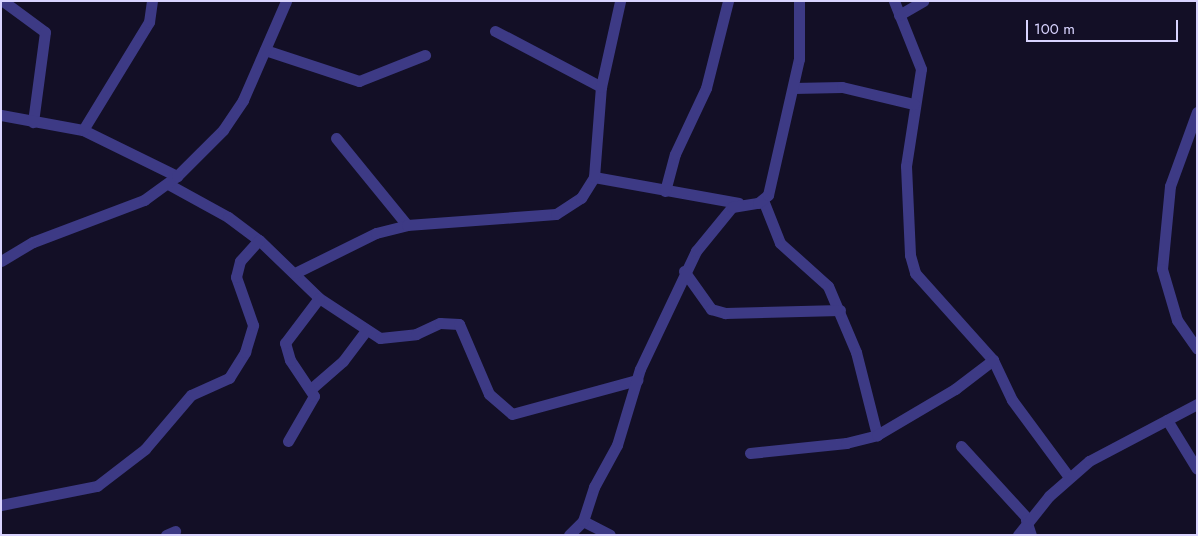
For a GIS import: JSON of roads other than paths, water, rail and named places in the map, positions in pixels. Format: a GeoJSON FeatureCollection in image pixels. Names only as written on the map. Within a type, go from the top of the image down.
{"type":"FeatureCollection","features":[{"type":"Feature","properties":{"kind":"street"},"geometry":{"type":"LineString","coordinates":[[3,1],[45,32],[33,122]]}},
{"type":"Feature","properties":{"kind":"street"},"geometry":{"type":"LineString","coordinates":[[83,130],[149,22],[152,1]]}},
{"type":"Feature","properties":{"kind":"street"},"geometry":{"type":"LineString","coordinates":[[1,261],[33,242],[144,200],[177,176],[222,130],[243,100],[286,1]]}},
{"type":"Feature","properties":{"kind":"street"},"geometry":{"type":"LineString","coordinates":[[295,273],[364,237],[407,225],[556,214],[581,198],[594,177],[601,87],[620,1]]}},
{"type":"Feature","properties":{"kind":"street"},"geometry":{"type":"LineString","coordinates":[[665,191],[675,154],[706,88],[728,1]]}},
{"type":"Feature","properties":{"kind":"street"},"geometry":{"type":"LineString","coordinates":[[799,1],[799,59],[763,200],[780,243],[824,277],[840,310],[863,374],[877,435]]}},
{"type":"Feature","properties":{"kind":"street"},"geometry":{"type":"LineString","coordinates":[[894,1],[921,68],[906,166],[913,264],[925,286],[993,360],[1012,400],[1069,477]]}},
{"type":"Feature","properties":{"kind":"street"},"geometry":{"type":"LineString","coordinates":[[899,15],[923,1]]}},
{"type":"Feature","properties":{"kind":"street"},"geometry":{"type":"LineString","coordinates":[[495,31],[601,87]]}},
{"type":"Feature","properties":{"kind":"street"},"geometry":{"type":"LineString","coordinates":[[265,50],[359,81],[425,55]]}},
{"type":"Feature","properties":{"kind":"street"},"geometry":{"type":"LineString","coordinates":[[793,88],[842,86],[914,104]]}},
{"type":"Feature","properties":{"kind":"street"},"geometry":{"type":"LineString","coordinates":[[1197,112],[1170,186],[1162,269],[1177,320],[1197,349]]}},
{"type":"Feature","properties":{"kind":"street"},"geometry":{"type":"LineString","coordinates":[[1,115],[83,130],[177,176]]}},
{"type":"Feature","properties":{"kind":"street"},"geometry":{"type":"LineString","coordinates":[[336,138],[407,225]]}},
{"type":"Feature","properties":{"kind":"street"},"geometry":{"type":"LineString","coordinates":[[594,177],[742,204]]}},
{"type":"Feature","properties":{"kind":"street"},"geometry":{"type":"LineString","coordinates":[[168,184],[195,196],[260,240],[319,298],[366,330],[392,339],[440,323],[459,324],[489,394],[512,414],[637,380]]}},
{"type":"Feature","properties":{"kind":"street"},"geometry":{"type":"LineString","coordinates":[[569,535],[583,521],[594,487],[617,445],[637,380],[684,271],[722,215],[742,204],[763,200]]}},
{"type":"Feature","properties":{"kind":"street"},"geometry":{"type":"LineString","coordinates":[[1,505],[97,486],[145,449],[191,395],[229,378],[245,352],[253,325],[236,277],[240,261],[260,240]]}},
{"type":"Feature","properties":{"kind":"street"},"geometry":{"type":"LineString","coordinates":[[684,271],[711,309],[725,313],[840,310]]}},
{"type":"Feature","properties":{"kind":"street"},"geometry":{"type":"LineString","coordinates":[[288,441],[314,402],[312,388],[284,348],[319,298]]}},
{"type":"Feature","properties":{"kind":"street"},"geometry":{"type":"LineString","coordinates":[[312,388],[343,361],[366,330]]}},
{"type":"Feature","properties":{"kind":"street"},"geometry":{"type":"LineString","coordinates":[[750,453],[846,443],[877,435],[955,389],[993,360]]}},
{"type":"Feature","properties":{"kind":"street"},"geometry":{"type":"LineString","coordinates":[[1018,535],[1027,520],[1069,477],[1197,404]]}},
{"type":"Feature","properties":{"kind":"street"},"geometry":{"type":"LineString","coordinates":[[1167,420],[1197,469]]}},
{"type":"Feature","properties":{"kind":"street"},"geometry":{"type":"LineString","coordinates":[[961,446],[1027,520],[1031,535]]}},
{"type":"Feature","properties":{"kind":"street"},"geometry":{"type":"LineString","coordinates":[[583,521],[610,535]]}}]}
